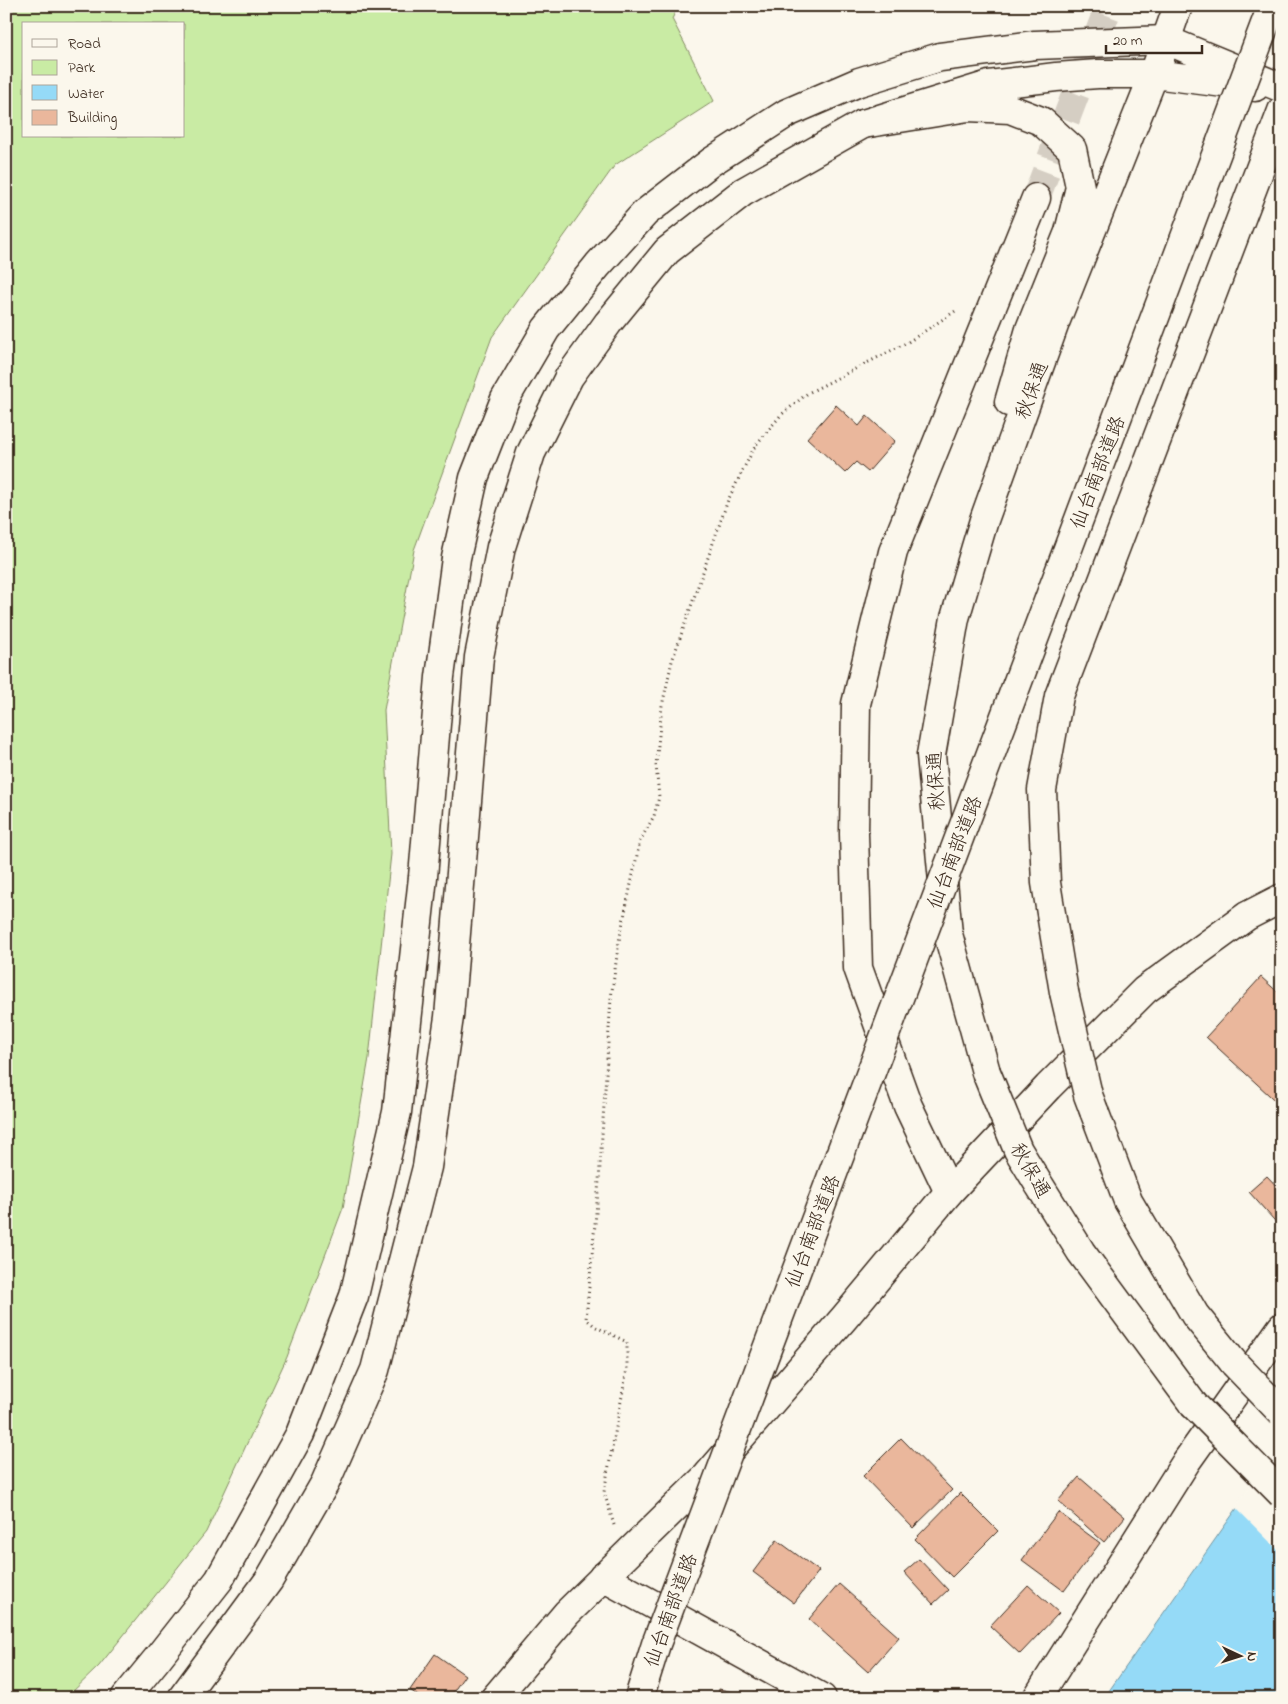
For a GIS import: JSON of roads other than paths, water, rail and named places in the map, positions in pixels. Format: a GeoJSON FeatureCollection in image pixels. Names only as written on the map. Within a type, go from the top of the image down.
{"type":"FeatureCollection","features":[{"type":"Feature","properties":{"kind":"main road","name":"秋保通"},"geometry":{"type":"LineString","coordinates":[[1178,6],[1154,74],[1056,320],[1000,480],[984,520],[955,618],[931,755],[948,934],[986,1072],[1018,1150],[1081,1252],[1193,1404],[1282,1494]]}},
{"type":"Feature","properties":{"kind":"main road","name":"仙台南部道路"},"geometry":{"type":"LineString","coordinates":[[639,1698],[670,1607],[1272,6]]}},
{"type":"Feature","properties":{"kind":"main road"},"geometry":{"type":"LineString","coordinates":[[125,1698],[219,1580],[300,1434],[354,1296],[397,1112],[423,877],[440,677],[456,558],[474,478],[501,408],[546,329],[598,265],[645,213],[711,162],[787,113],[859,82],[940,58],[1035,45],[1166,40],[1282,89]]}},
{"type":"Feature","properties":{"kind":"main road"},"geometry":{"type":"LineString","coordinates":[[182,1698],[269,1580],[325,1483],[374,1370],[427,1167],[449,1017],[479,657],[502,547],[531,453],[569,377],[608,323],[667,251],[743,192],[863,124],[989,85],[1090,75],[1154,74],[1282,89]]}},
{"type":"Feature","properties":{"kind":"main road"},"geometry":{"type":"LineString","coordinates":[[863,124],[968,107],[1010,109],[1041,120],[1072,149],[1080,187],[1068,232],[1030,329],[1004,418],[1000,480]]}},
{"type":"Feature","properties":{"kind":"main road"},"geometry":{"type":"LineString","coordinates":[[1282,111],[1059,696],[1042,790],[1046,883],[1064,992],[1088,1096],[1128,1200],[1194,1315],[1234,1363],[1282,1413]]}},
{"type":"Feature","properties":{"kind":"main road"},"geometry":{"type":"LineString","coordinates":[[949,1192],[908,1106],[858,968],[854,834],[856,704],[893,552],[1036,198]]}},
{"type":"Feature","properties":{"kind":"main road"},"geometry":{"type":"LineString","coordinates":[[495,1698],[567,1612],[707,1476],[845,1317],[949,1192],[1048,1087],[1145,990],[1247,916],[1282,898]]}},
{"type":"Feature","properties":{"kind":"main road"},"geometry":{"type":"LineString","coordinates":[[1037,1698],[1186,1462],[1282,1327]]}},
{"type":"Feature","properties":{"kind":"main road"},"geometry":{"type":"LineString","coordinates":[[603,1577],[822,1698]]}},
{"type":"Feature","properties":{"kind":"water"},"geometry":{"type":"Polygon","coordinates":[[[1282,1444],[1282,1698],[1104,1698],[1282,1444]]]}},
{"type":"Feature","properties":{"kind":"tunnel"},"geometry":{"type":"LineString","coordinates":[[1036,198],[1109,6]]}}]}
